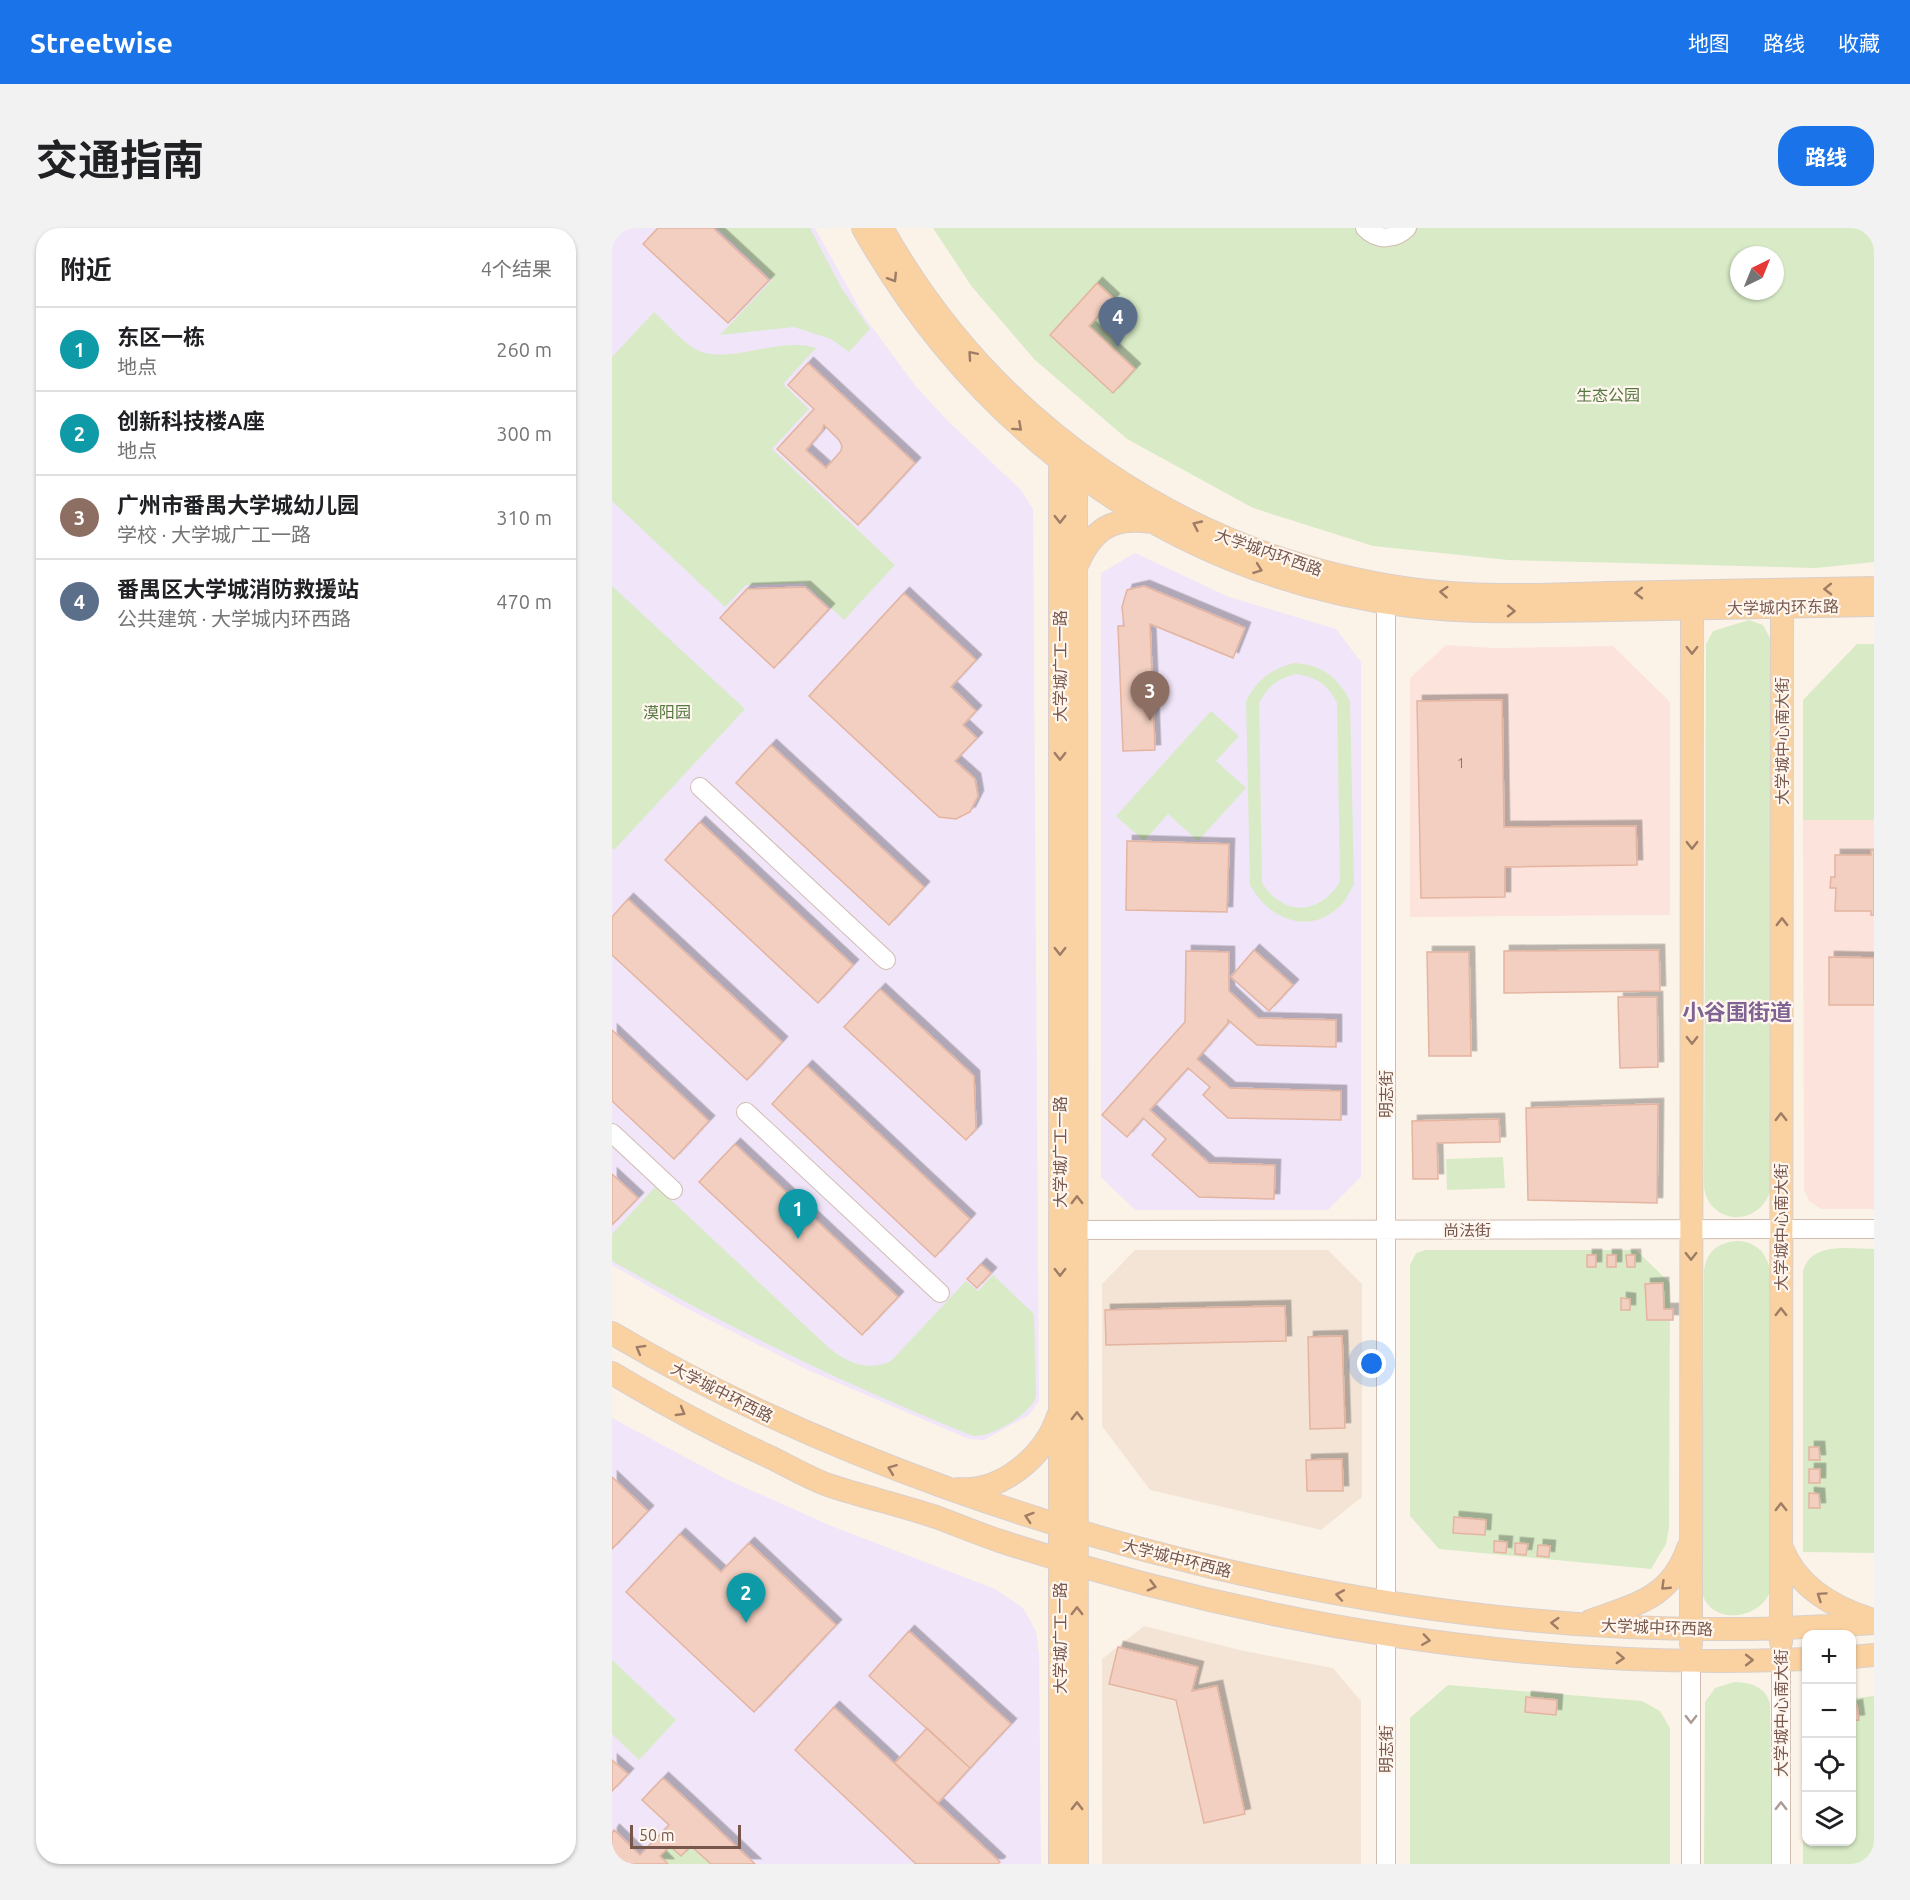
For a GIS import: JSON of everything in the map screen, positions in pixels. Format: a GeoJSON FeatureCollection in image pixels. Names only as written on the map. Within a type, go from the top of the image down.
{"type":"FeatureCollection","features":[{"type":"Feature","properties":{"kind":"main road","name":"大学城内环西路"},"geometry":{"type":"LineString","coordinates":[[863,228],[905,297],[953,360],[998,408],[1068,456],[1152,522],[1214,552],[1319,588],[1386,593],[1437,592],[1692,600],[1782,599]]}},
{"type":"Feature","properties":{"kind":"main road","name":"大学城内环西路"},"geometry":{"type":"LineString","coordinates":[[882,228],[919,288],[966,349],[1068,456],[1171,514],[1221,536],[1386,593]]}},
{"type":"Feature","properties":{"kind":"main road","name":"大学城广工一路"},"geometry":{"type":"LineString","coordinates":[[1068,456],[1076,567],[1068,1230],[1060,1410],[1068,1529]]}},
{"type":"Feature","properties":{"kind":"main road","name":"大学城广工一路"},"geometry":{"type":"LineString","coordinates":[[1068,456],[1068,1529],[1077,1864]]}},
{"type":"Feature","properties":{"kind":"main road"},"geometry":{"type":"LineString","coordinates":[[1076,567],[1084,550],[1098,531],[1124,521],[1152,522]]}},
{"type":"Feature","properties":{"kind":"main road","name":"大学城内环东路"},"geometry":{"type":"LineString","coordinates":[[1782,599],[1874,588]]}},
{"type":"Feature","properties":{"kind":"main road","name":"大学城内环东路"},"geometry":{"type":"LineString","coordinates":[[1782,599],[1874,605]]}},
{"type":"Feature","properties":{"kind":"main road","name":"大学城中心南大街"},"geometry":{"type":"LineString","coordinates":[[1781,1660],[1782,599]]}},
{"type":"Feature","properties":{"kind":"main road"},"geometry":{"type":"LineString","coordinates":[[1691,1660],[1692,600]]}},
{"type":"Feature","properties":{"kind":"main road","name":"大学城中环西路"},"geometry":{"type":"LineString","coordinates":[[612,1333],[705,1386],[808,1434],[891,1469],[1068,1529],[1191,1564],[1289,1586],[1386,1603],[1492,1617],[1691,1629],[1781,1629],[1874,1622]]}},
{"type":"Feature","properties":{"kind":"main road","name":"大学城中环西路"},"geometry":{"type":"LineString","coordinates":[[612,1373],[728,1438],[826,1484],[1069,1562],[1183,1594],[1283,1617],[1386,1635],[1545,1654],[1691,1660],[1802,1659]]}},
{"type":"Feature","properties":{"kind":"main road"},"geometry":{"type":"LineString","coordinates":[[947,1488],[980,1488],[1005,1478],[1019,1468],[1047,1439],[1060,1410]]}},
{"type":"Feature","properties":{"kind":"main road"},"geometry":{"type":"LineString","coordinates":[[1581,1624],[1643,1602],[1662,1590],[1680,1568],[1691,1535]]}},
{"type":"Feature","properties":{"kind":"main road"},"geometry":{"type":"LineString","coordinates":[[1781,1545],[1791,1566],[1806,1585],[1838,1606],[1874,1622]]}},
{"type":"Feature","properties":{"kind":"main road","name":"大学城广工一路"},"geometry":{"type":"LineString","coordinates":[[1060,1864],[1069,1562]]}},
{"type":"Feature","properties":{"kind":"main road"},"geometry":{"type":"LineString","coordinates":[[1856,1657],[1874,1655]]}},
{"type":"Feature","properties":{"kind":"street"},"geometry":{"type":"LineString","coordinates":[[1365,228],[1377,236],[1386,238],[1395,236],[1407,228]]}},
{"type":"Feature","properties":{"kind":"street","name":"明志街"},"geometry":{"type":"LineString","coordinates":[[1386,593],[1386,1603]]}},
{"type":"Feature","properties":{"kind":"street"},"geometry":{"type":"LineString","coordinates":[[700,787],[886,960]]}},
{"type":"Feature","properties":{"kind":"street"},"geometry":{"type":"LineString","coordinates":[[746,1112],[940,1293]]}},
{"type":"Feature","properties":{"kind":"street"},"geometry":{"type":"LineString","coordinates":[[612,1133],[673,1190]]}},
{"type":"Feature","properties":{"kind":"street","name":"尚法街"},"geometry":{"type":"LineString","coordinates":[[1068,1230],[1874,1229]]}},
{"type":"Feature","properties":{"kind":"street","name":"明志街"},"geometry":{"type":"LineString","coordinates":[[1386,1635],[1386,1864]]}},
{"type":"Feature","properties":{"kind":"street"},"geometry":{"type":"LineString","coordinates":[[1691,1660],[1691,1864]]}},
{"type":"Feature","properties":{"kind":"street","name":"大学城中心南大街"},"geometry":{"type":"LineString","coordinates":[[1781,1660],[1781,1864]]}},
{"type":"Feature","properties":{"kind":"shaded area"},"geometry":{"type":"Polygon","coordinates":[[[612,228],[815,228],[863,315],[917,388],[949,422],[1021,490],[1033,509],[1039,1401],[1029,1415],[984,1440],[969,1439],[808,1370],[686,1308],[612,1265],[612,228]]]}},
{"type":"Feature","properties":{"kind":"shaded area"},"geometry":{"type":"Polygon","coordinates":[[[1135,553],[1229,597],[1336,629],[1361,662],[1361,1177],[1328,1210],[1135,1210],[1101,1177],[1101,573],[1135,553]]]}},
{"type":"Feature","properties":{"kind":"shaded area"},"geometry":{"type":"Polygon","coordinates":[[[1446,645],[1495,648],[1613,646],[1670,702],[1670,915],[1410,917],[1410,678],[1446,645]]]}},
{"type":"Feature","properties":{"kind":"shaded area"},"geometry":{"type":"Polygon","coordinates":[[[1803,820],[1874,820],[1874,1209],[1821,1209],[1809,1201],[1804,1190],[1803,820]]]}},
{"type":"Feature","properties":{"kind":"shaded area"},"geometry":{"type":"Polygon","coordinates":[[[1135,1250],[1328,1250],[1362,1284],[1362,1497],[1321,1530],[1150,1490],[1102,1426],[1102,1284],[1135,1250]]]}},
{"type":"Feature","properties":{"kind":"shaded area"},"geometry":{"type":"Polygon","coordinates":[[[612,1418],[726,1479],[829,1525],[995,1589],[1023,1608],[1036,1631],[1039,1655],[1041,1864],[612,1864],[612,1418]]]}},
{"type":"Feature","properties":{"kind":"shaded area"},"geometry":{"type":"Polygon","coordinates":[[[1144,1626],[1244,1651],[1333,1668],[1361,1701],[1361,1864],[1102,1864],[1102,1659],[1144,1626]]]}},
{"type":"Feature","properties":{"kind":"green space"},"geometry":{"type":"Polygon","coordinates":[[[717,228],[810,228],[842,289],[870,329],[849,352],[831,339],[794,327],[720,335],[772,280],[717,228]]]}},
{"type":"Feature","properties":{"kind":"green space","name":"生态公园"},"geometry":{"type":"Polygon","coordinates":[[[933,228],[1874,228],[1874,562],[1816,568],[1508,560],[1373,546],[1253,508],[1127,439],[1035,360],[972,287],[933,228]]]}},
{"type":"Feature","properties":{"kind":"green space"},"geometry":{"type":"Polygon","coordinates":[[[654,312],[687,343],[705,353],[735,354],[785,345],[816,348],[783,384],[809,409],[772,449],[895,565],[844,620],[804,583],[746,585],[725,607],[612,501],[612,357],[654,312]]]}},
{"type":"Feature","properties":{"kind":"green space","name":"漠阳园"},"geometry":{"type":"Polygon","coordinates":[[[612,586],[745,709],[614,850],[612,848],[612,586]]]}},
{"type":"Feature","properties":{"kind":"green space"},"geometry":{"type":"Polygon","coordinates":[[[1749,620],[1763,625],[1772,642],[1771,1188],[1766,1201],[1758,1210],[1736,1217],[1716,1210],[1708,1200],[1704,1187],[1706,644],[1713,631],[1749,620]]]}},
{"type":"Feature","properties":{"kind":"green space"},"geometry":{"type":"Polygon","coordinates":[[[1857,644],[1874,644],[1874,820],[1803,820],[1803,700],[1857,644]]]}},
{"type":"Feature","properties":{"kind":"green space"},"geometry":{"type":"Polygon","coordinates":[[[1294,663],[1321,669],[1340,685],[1350,701],[1354,884],[1344,902],[1330,914],[1317,920],[1304,922],[1279,915],[1258,897],[1250,885],[1246,701],[1265,676],[1294,663]],[[1296,674],[1278,681],[1266,692],[1259,703],[1262,883],[1281,902],[1301,908],[1322,901],[1340,882],[1337,703],[1321,682],[1296,674]]]}},
{"type":"Feature","properties":{"kind":"green space"},"geometry":{"type":"Polygon","coordinates":[[[1211,711],[1239,736],[1216,761],[1246,788],[1198,841],[1168,814],[1144,841],[1116,816],[1211,711]]]}},
{"type":"Feature","properties":{"kind":"green space"},"geometry":{"type":"Polygon","coordinates":[[[1503,1157],[1505,1188],[1447,1190],[1446,1159],[1503,1157]]]}},
{"type":"Feature","properties":{"kind":"green space"},"geometry":{"type":"Polygon","coordinates":[[[656,1186],[829,1348],[843,1358],[858,1364],[874,1366],[891,1361],[966,1281],[978,1291],[993,1275],[1034,1314],[1036,1395],[1033,1402],[1020,1416],[1000,1429],[981,1436],[973,1436],[880,1397],[790,1355],[700,1310],[612,1261],[612,1234],[656,1186]]]}},
{"type":"Feature","properties":{"kind":"green space"},"geometry":{"type":"Polygon","coordinates":[[[1740,1241],[1752,1244],[1762,1252],[1771,1274],[1771,1589],[1766,1599],[1758,1607],[1747,1613],[1725,1615],[1715,1611],[1707,1603],[1702,1592],[1704,1270],[1711,1252],[1726,1243],[1740,1241]]]}},
{"type":"Feature","properties":{"kind":"green space"},"geometry":{"type":"Polygon","coordinates":[[[1843,1248],[1874,1249],[1874,1553],[1803,1552],[1803,1271],[1808,1261],[1823,1251],[1843,1248]]]}},
{"type":"Feature","properties":{"kind":"green space"},"geometry":{"type":"Polygon","coordinates":[[[1426,1250],[1636,1250],[1670,1283],[1669,1528],[1666,1544],[1651,1569],[1439,1549],[1410,1516],[1410,1265],[1416,1253],[1426,1250]]]}},
{"type":"Feature","properties":{"kind":"green space"},"geometry":{"type":"Polygon","coordinates":[[[612,1660],[676,1720],[639,1760],[612,1734],[612,1660]]]}},
{"type":"Feature","properties":{"kind":"green space"},"geometry":{"type":"Polygon","coordinates":[[[1734,1682],[1756,1686],[1768,1697],[1770,1703],[1772,1864],[1704,1864],[1705,1702],[1715,1688],[1734,1682]]]}},
{"type":"Feature","properties":{"kind":"green space"},"geometry":{"type":"Polygon","coordinates":[[[1448,1685],[1642,1701],[1660,1711],[1670,1728],[1670,1864],[1410,1864],[1410,1718],[1448,1685]]]}},
{"type":"Feature","properties":{"kind":"green space"},"geometry":{"type":"Polygon","coordinates":[[[1874,1696],[1874,1864],[1803,1864],[1803,1846],[1856,1846],[1856,1698],[1874,1696]]]}},
{"type":"Feature","properties":{"kind":"green space"},"geometry":{"type":"Polygon","coordinates":[[[670,1846],[681,1856],[691,1846],[711,1864],[668,1864],[660,1856],[670,1846]]]}},
{"type":"Feature","properties":{"kind":"building"},"geometry":{"type":"Polygon","coordinates":[[[658,228],[713,228],[769,280],[728,323],[643,244],[658,228]]]}},
{"type":"Feature","properties":{"kind":"building"},"geometry":{"type":"Polygon","coordinates":[[[1097,283],[1114,299],[1089,326],[1135,369],[1113,393],[1050,335],[1097,283]]]}},
{"type":"Feature","properties":{"kind":"building"},"geometry":{"type":"Polygon","coordinates":[[[808,363],[915,463],[858,525],[777,449],[814,409],[788,385],[808,363]],[[824,425],[822,431],[806,450],[826,468],[841,451],[842,446],[824,425]]]}},
{"type":"Feature","properties":{"kind":"building"},"geometry":{"type":"Polygon","coordinates":[[[1144,586],[1245,628],[1233,658],[1150,624],[1155,750],[1123,751],[1118,626],[1124,626],[1122,607],[1127,590],[1144,586]]]}},
{"type":"Feature","properties":{"kind":"building"},"geometry":{"type":"Polygon","coordinates":[[[805,587],[829,609],[774,668],[720,618],[747,589],[805,587]]]}},
{"type":"Feature","properties":{"kind":"building"},"geometry":{"type":"Polygon","coordinates":[[[904,593],[976,660],[951,687],[976,711],[963,725],[977,738],[955,761],[975,779],[978,796],[970,812],[956,819],[939,817],[809,696],[904,593]]]}},
{"type":"Feature","properties":{"kind":"building"},"geometry":{"type":"Polygon","coordinates":[[[1502,700],[1504,827],[1636,826],[1637,865],[1505,867],[1505,897],[1421,898],[1417,701],[1502,700]]]}},
{"type":"Feature","properties":{"kind":"building"},"geometry":{"type":"Polygon","coordinates":[[[771,745],[924,887],[889,925],[736,783],[771,745]]]}},
{"type":"Feature","properties":{"kind":"building"},"geometry":{"type":"Polygon","coordinates":[[[700,822],[853,965],[818,1003],[665,860],[700,822]]]}},
{"type":"Feature","properties":{"kind":"building"},"geometry":{"type":"Polygon","coordinates":[[[1127,841],[1229,844],[1227,912],[1126,910],[1127,841]]]}},
{"type":"Feature","properties":{"kind":"building"},"geometry":{"type":"Polygon","coordinates":[[[1871,850],[1874,850],[1874,915],[1871,915],[1871,911],[1835,911],[1836,888],[1830,888],[1831,877],[1835,877],[1835,855],[1871,855],[1871,850]]]}},
{"type":"Feature","properties":{"kind":"building"},"geometry":{"type":"Polygon","coordinates":[[[628,899],[782,1042],[747,1080],[612,955],[612,917],[628,899]]]}},
{"type":"Feature","properties":{"kind":"building"},"geometry":{"type":"Polygon","coordinates":[[[1254,950],[1293,985],[1269,1011],[1231,977],[1254,950]]]}},
{"type":"Feature","properties":{"kind":"building"},"geometry":{"type":"Polygon","coordinates":[[[1659,950],[1660,991],[1504,993],[1504,951],[1659,950]]]}},
{"type":"Feature","properties":{"kind":"building"},"geometry":{"type":"Polygon","coordinates":[[[1186,951],[1229,952],[1229,991],[1258,1018],[1336,1020],[1336,1047],[1257,1045],[1228,1020],[1228,1023],[1197,1059],[1230,1088],[1341,1091],[1341,1120],[1228,1118],[1203,1095],[1210,1087],[1188,1068],[1150,1110],[1209,1163],[1275,1165],[1274,1199],[1199,1197],[1152,1155],[1166,1139],[1143,1118],[1127,1137],[1102,1115],[1185,1022],[1186,951]]]}},
{"type":"Feature","properties":{"kind":"building"},"geometry":{"type":"Polygon","coordinates":[[[1427,952],[1469,952],[1471,1056],[1429,1056],[1427,952]]]}},
{"type":"Feature","properties":{"kind":"building"},"geometry":{"type":"Polygon","coordinates":[[[1829,957],[1874,958],[1874,1005],[1829,1005],[1829,957]]]}},
{"type":"Feature","properties":{"kind":"building"},"geometry":{"type":"Polygon","coordinates":[[[880,989],[974,1076],[976,1129],[966,1140],[844,1027],[880,989]]]}},
{"type":"Feature","properties":{"kind":"building"},"geometry":{"type":"Polygon","coordinates":[[[1618,997],[1657,997],[1658,1067],[1620,1068],[1618,997]]]}},
{"type":"Feature","properties":{"kind":"building"},"geometry":{"type":"Polygon","coordinates":[[[612,1030],[709,1121],[674,1159],[612,1101],[612,1030]]]}},
{"type":"Feature","properties":{"kind":"building"},"geometry":{"type":"Polygon","coordinates":[[[807,1066],[970,1219],[935,1257],[772,1104],[807,1066]]]}},
{"type":"Feature","properties":{"kind":"building"},"geometry":{"type":"Polygon","coordinates":[[[1658,1104],[1657,1203],[1528,1200],[1526,1108],[1658,1104]]]}},
{"type":"Feature","properties":{"kind":"building"},"geometry":{"type":"Polygon","coordinates":[[[1499,1119],[1500,1142],[1437,1143],[1438,1179],[1413,1179],[1412,1121],[1499,1119]]]}},
{"type":"Feature","properties":{"kind":"building"},"geometry":{"type":"Polygon","coordinates":[[[735,1144],[898,1297],[862,1335],[699,1182],[735,1144]]]}},
{"type":"Feature","properties":{"kind":"building"},"geometry":{"type":"Polygon","coordinates":[[[612,1174],[638,1198],[612,1225],[612,1174]]]}},
{"type":"Feature","properties":{"kind":"building"},"geometry":{"type":"Polygon","coordinates":[[[1587,1255],[1596,1255],[1596,1267],[1587,1267],[1587,1255]]]}},
{"type":"Feature","properties":{"kind":"building"},"geometry":{"type":"Polygon","coordinates":[[[1607,1255],[1616,1255],[1616,1267],[1607,1267],[1607,1255]]]}},
{"type":"Feature","properties":{"kind":"building"},"geometry":{"type":"Polygon","coordinates":[[[1626,1255],[1635,1255],[1635,1267],[1627,1267],[1626,1255]]]}},
{"type":"Feature","properties":{"kind":"building"},"geometry":{"type":"Polygon","coordinates":[[[981,1264],[991,1273],[977,1288],[967,1279],[981,1264]]]}},
{"type":"Feature","properties":{"kind":"building"},"geometry":{"type":"Polygon","coordinates":[[[1663,1283],[1664,1309],[1673,1309],[1673,1320],[1647,1320],[1645,1284],[1663,1283]]]}},
{"type":"Feature","properties":{"kind":"building"},"geometry":{"type":"Polygon","coordinates":[[[1621,1298],[1630,1299],[1630,1310],[1621,1310],[1621,1298]]]}},
{"type":"Feature","properties":{"kind":"building"},"geometry":{"type":"Polygon","coordinates":[[[1285,1306],[1286,1341],[1106,1345],[1105,1310],[1285,1306]]]}},
{"type":"Feature","properties":{"kind":"building"},"geometry":{"type":"Polygon","coordinates":[[[1342,1336],[1345,1428],[1310,1429],[1308,1337],[1342,1336]]]}},
{"type":"Feature","properties":{"kind":"building"},"geometry":{"type":"Polygon","coordinates":[[[1809,1447],[1819,1447],[1820,1460],[1809,1460],[1809,1447]]]}},
{"type":"Feature","properties":{"kind":"building"},"geometry":{"type":"Polygon","coordinates":[[[1342,1459],[1343,1491],[1307,1491],[1306,1460],[1342,1459]]]}},
{"type":"Feature","properties":{"kind":"building"},"geometry":{"type":"Polygon","coordinates":[[[1809,1469],[1820,1469],[1820,1483],[1809,1483],[1809,1469]]]}},
{"type":"Feature","properties":{"kind":"building"},"geometry":{"type":"Polygon","coordinates":[[[612,1477],[648,1511],[612,1549],[612,1477]]]}},
{"type":"Feature","properties":{"kind":"building"},"geometry":{"type":"Polygon","coordinates":[[[1809,1493],[1819,1494],[1820,1508],[1809,1508],[1809,1493]]]}},
{"type":"Feature","properties":{"kind":"building"},"geometry":{"type":"Polygon","coordinates":[[[1454,1517],[1486,1520],[1485,1535],[1453,1533],[1454,1517]]]}},
{"type":"Feature","properties":{"kind":"building"},"geometry":{"type":"Polygon","coordinates":[[[680,1534],[721,1572],[749,1543],[836,1625],[754,1712],[626,1592],[680,1534]]]}},
{"type":"Feature","properties":{"kind":"building"},"geometry":{"type":"Polygon","coordinates":[[[1494,1541],[1507,1542],[1506,1553],[1494,1552],[1494,1541]]]}},
{"type":"Feature","properties":{"kind":"building"},"geometry":{"type":"Polygon","coordinates":[[[1515,1543],[1528,1544],[1526,1555],[1515,1554],[1515,1543]]]}},
{"type":"Feature","properties":{"kind":"building"},"geometry":{"type":"Polygon","coordinates":[[[1538,1545],[1550,1546],[1549,1557],[1537,1556],[1538,1545]]]}},
{"type":"Feature","properties":{"kind":"building"},"geometry":{"type":"Polygon","coordinates":[[[909,1631],[1011,1724],[970,1768],[869,1676],[909,1631]]]}},
{"type":"Feature","properties":{"kind":"building"},"geometry":{"type":"Polygon","coordinates":[[[1118,1647],[1198,1667],[1192,1691],[1217,1686],[1245,1814],[1204,1823],[1176,1700],[1109,1684],[1118,1647]]]}},
{"type":"Feature","properties":{"kind":"building"},"geometry":{"type":"Polygon","coordinates":[[[1526,1697],[1557,1700],[1556,1715],[1525,1712],[1526,1697]]]}},
{"type":"Feature","properties":{"kind":"building"},"geometry":{"type":"Polygon","coordinates":[[[1856,1705],[1859,1720],[1856,1720],[1856,1705]]]}},
{"type":"Feature","properties":{"kind":"building"},"geometry":{"type":"Polygon","coordinates":[[[834,1707],[1000,1862],[998,1864],[916,1864],[795,1750],[834,1707]]]}},
{"type":"Feature","properties":{"kind":"building"},"geometry":{"type":"Polygon","coordinates":[[[927,1728],[970,1768],[938,1803],[895,1763],[927,1728]]]}},
{"type":"Feature","properties":{"kind":"building"},"geometry":{"type":"Polygon","coordinates":[[[612,1760],[628,1774],[612,1791],[612,1760]]]}},
{"type":"Feature","properties":{"kind":"building"},"geometry":{"type":"Polygon","coordinates":[[[663,1778],[755,1864],[711,1864],[691,1846],[681,1856],[670,1846],[660,1856],[668,1864],[612,1864],[612,1833],[614,1830],[640,1855],[669,1825],[642,1800],[663,1778]]]}},
{"type":"Feature","properties":{"kind":"place","name":"番禺区大学城消防救援站"},"geometry":{"type":"Point","coordinates":[1118,347]}},
{"type":"Feature","properties":{"kind":"place","name":"广州市番禺大学城幼儿园"},"geometry":{"type":"Point","coordinates":[1150,721]}},
{"type":"Feature","properties":{"kind":"place","name":"东区一栋"},"geometry":{"type":"Point","coordinates":[798,1239]}},
{"type":"Feature","properties":{"kind":"place","name":"创新科技楼A座"},"geometry":{"type":"Point","coordinates":[746,1623]}},
{"type":"Feature","properties":{"kind":"district","name":"小谷围街道"},"geometry":{"type":"Point","coordinates":[1737,1012]}}]}
